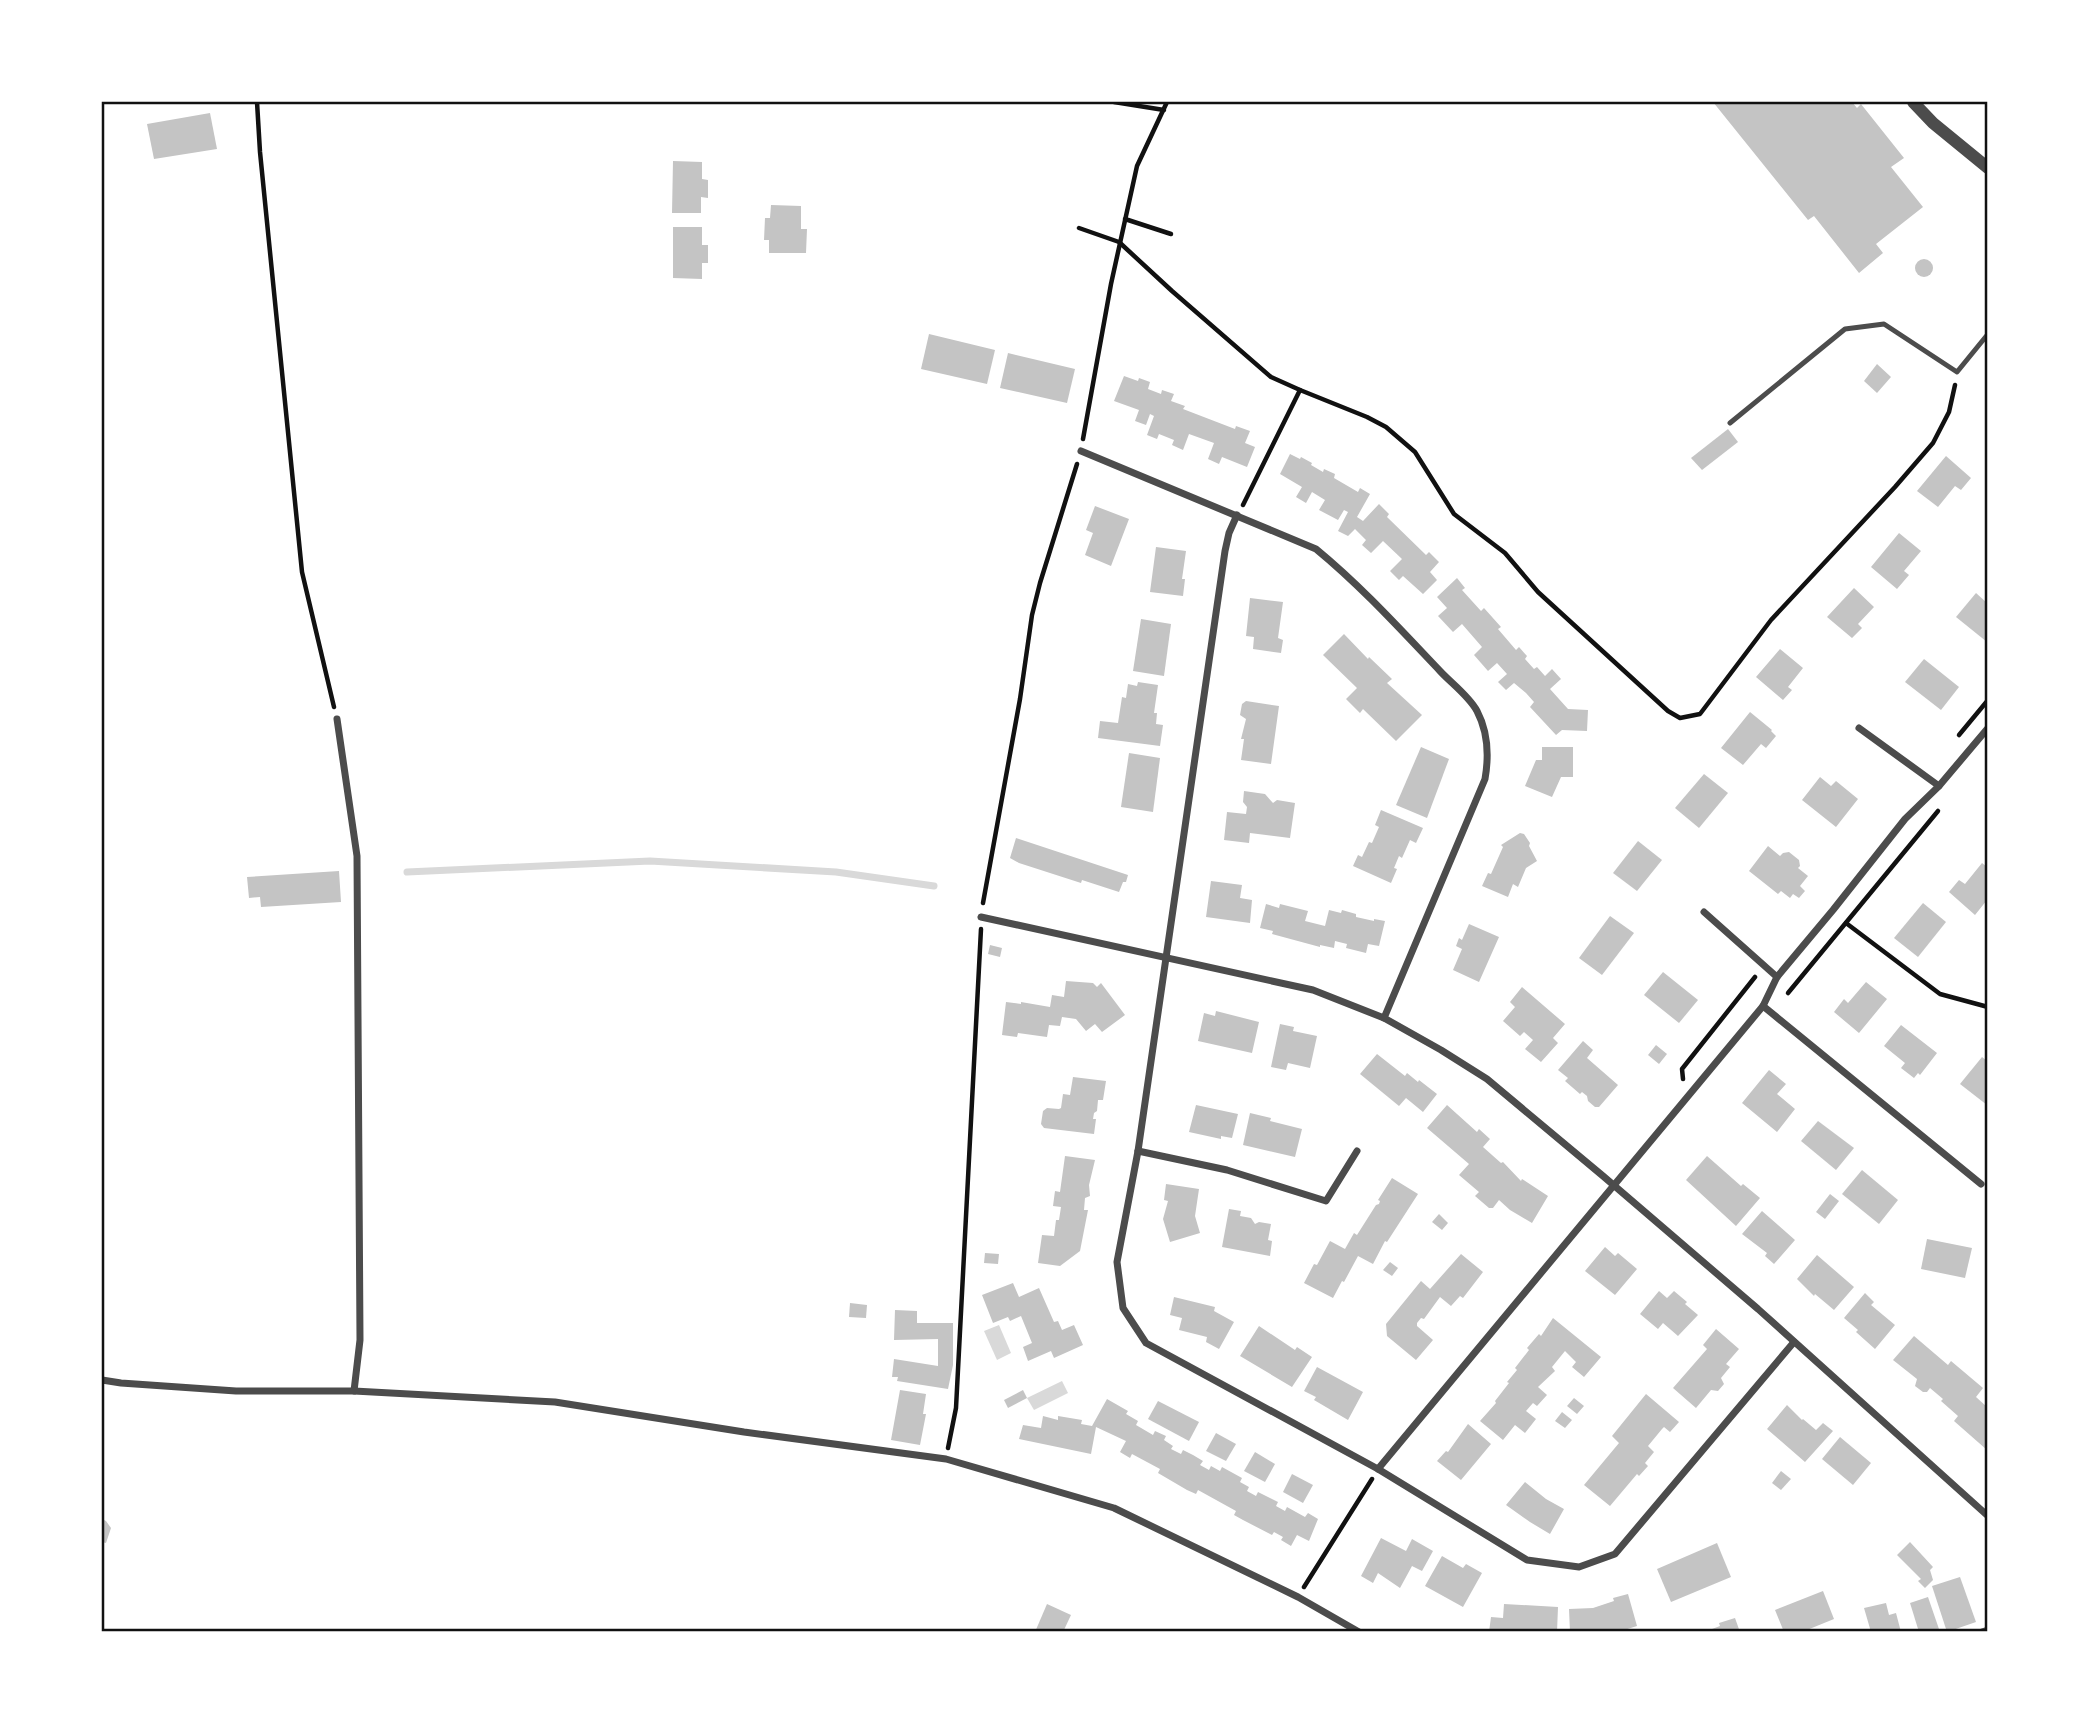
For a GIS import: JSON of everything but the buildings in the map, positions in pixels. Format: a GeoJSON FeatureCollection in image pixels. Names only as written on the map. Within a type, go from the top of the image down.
{"type":"FeatureCollection","features":[{"type":"Feature","properties":{"kind":"street"},"geometry":{"type":"LineString","coordinates":[[1913,102],[1933,123],[1987,168]]}},
{"type":"Feature","properties":{"kind":"street"},"geometry":{"type":"LineString","coordinates":[[1081,451],[1316,550],[1339,568],[1476,708],[1486,733],[1488,762],[1485,779],[1384,1018]]}},
{"type":"Feature","properties":{"kind":"street"},"geometry":{"type":"LineString","coordinates":[[1237,515],[1225,551],[1138,1151],[1117,1262],[1123,1308],[1146,1342],[1378,1469],[1527,1560],[1579,1567],[1615,1554],[1794,1342]]}},
{"type":"Feature","properties":{"kind":"street"},"geometry":{"type":"LineString","coordinates":[[337,719],[356,856],[360,1339],[354,1391]]}},
{"type":"Feature","properties":{"kind":"street"},"geometry":{"type":"LineString","coordinates":[[1859,728],[1939,786]]}},
{"type":"Feature","properties":{"kind":"street"},"geometry":{"type":"LineString","coordinates":[[1378,1469],[1763,1006],[1777,977],[1905,819],[1939,786],[1987,728]]}},
{"type":"Feature","properties":{"kind":"street"},"geometry":{"type":"LineString","coordinates":[[1704,912],[1777,977]]}},
{"type":"Feature","properties":{"kind":"street"},"geometry":{"type":"LineString","coordinates":[[981,917],[1313,990],[1384,1018],[1441,1050],[1487,1079],[1603,1176],[1794,1342],[1987,1516]]}},
{"type":"Feature","properties":{"kind":"street"},"geometry":{"type":"LineString","coordinates":[[1763,1006],[1981,1184]]}},
{"type":"Feature","properties":{"kind":"street"},"geometry":{"type":"LineString","coordinates":[[1138,1151],[1227,1170],[1326,1201],[1357,1151]]}},
{"type":"Feature","properties":{"kind":"street"},"geometry":{"type":"LineString","coordinates":[[102,1380],[236,1391],[354,1391],[555,1402],[744,1432],[946,1459],[1114,1508],[1298,1597],[1359,1632]]}},
{"type":"Feature","properties":{"kind":"street"},"geometry":{"type":"LineString","coordinates":[[1982,1632],[1987,1630]]}},
{"type":"Feature","properties":{"kind":"lane"},"geometry":{"type":"LineString","coordinates":[[1730,423],[1845,329],[1884,324],[1957,372],[1987,334]]}},
{"type":"Feature","properties":{"kind":"path"},"geometry":{"type":"LineString","coordinates":[[257,102],[302,572],[337,719]]}},
{"type":"Feature","properties":{"kind":"path"},"geometry":{"type":"LineString","coordinates":[[1114,102],[1164,110]]}},
{"type":"Feature","properties":{"kind":"path"},"geometry":{"type":"LineString","coordinates":[[946,1459],[957,1395],[981,917],[1020,699],[1032,615],[1081,451],[1119,242],[1137,166],[1167,102]]}},
{"type":"Feature","properties":{"kind":"path"},"geometry":{"type":"LineString","coordinates":[[1125,219],[1171,234]]}},
{"type":"Feature","properties":{"kind":"path"},"geometry":{"type":"LineString","coordinates":[[1079,228],[1119,242],[1271,377],[1386,427],[1415,452],[1454,514],[1505,553],[1538,592],[1668,711],[1680,718],[1700,714],[1771,620],[1933,443],[1949,412],[1957,372]]}},
{"type":"Feature","properties":{"kind":"path"},"geometry":{"type":"LineString","coordinates":[[1237,515],[1300,390]]}},
{"type":"Feature","properties":{"kind":"path"},"geometry":{"type":"LineString","coordinates":[[1772,1013],[1943,804]]}},
{"type":"Feature","properties":{"kind":"path"},"geometry":{"type":"LineString","coordinates":[[1833,910],[1846,923],[1940,994],[1987,1007]]}},
{"type":"Feature","properties":{"kind":"path"},"geometry":{"type":"LineString","coordinates":[[1298,1597],[1378,1469]]}},
{"type":"Feature","properties":{"kind":"shaded area"},"geometry":{"type":"Polygon","coordinates":[[[999,1325],[1011,1353],[997,1360],[984,1331],[999,1325]]]}},
{"type":"Feature","properties":{"kind":"shaded area"},"geometry":{"type":"Polygon","coordinates":[[[1062,1381],[1068,1393],[1034,1410],[1027,1398],[1062,1381]]]}},
{"type":"Feature","properties":{"kind":"waterway"},"geometry":{"type":"LineString","coordinates":[[407,872],[650,861],[836,872],[934,886]]}}]}
